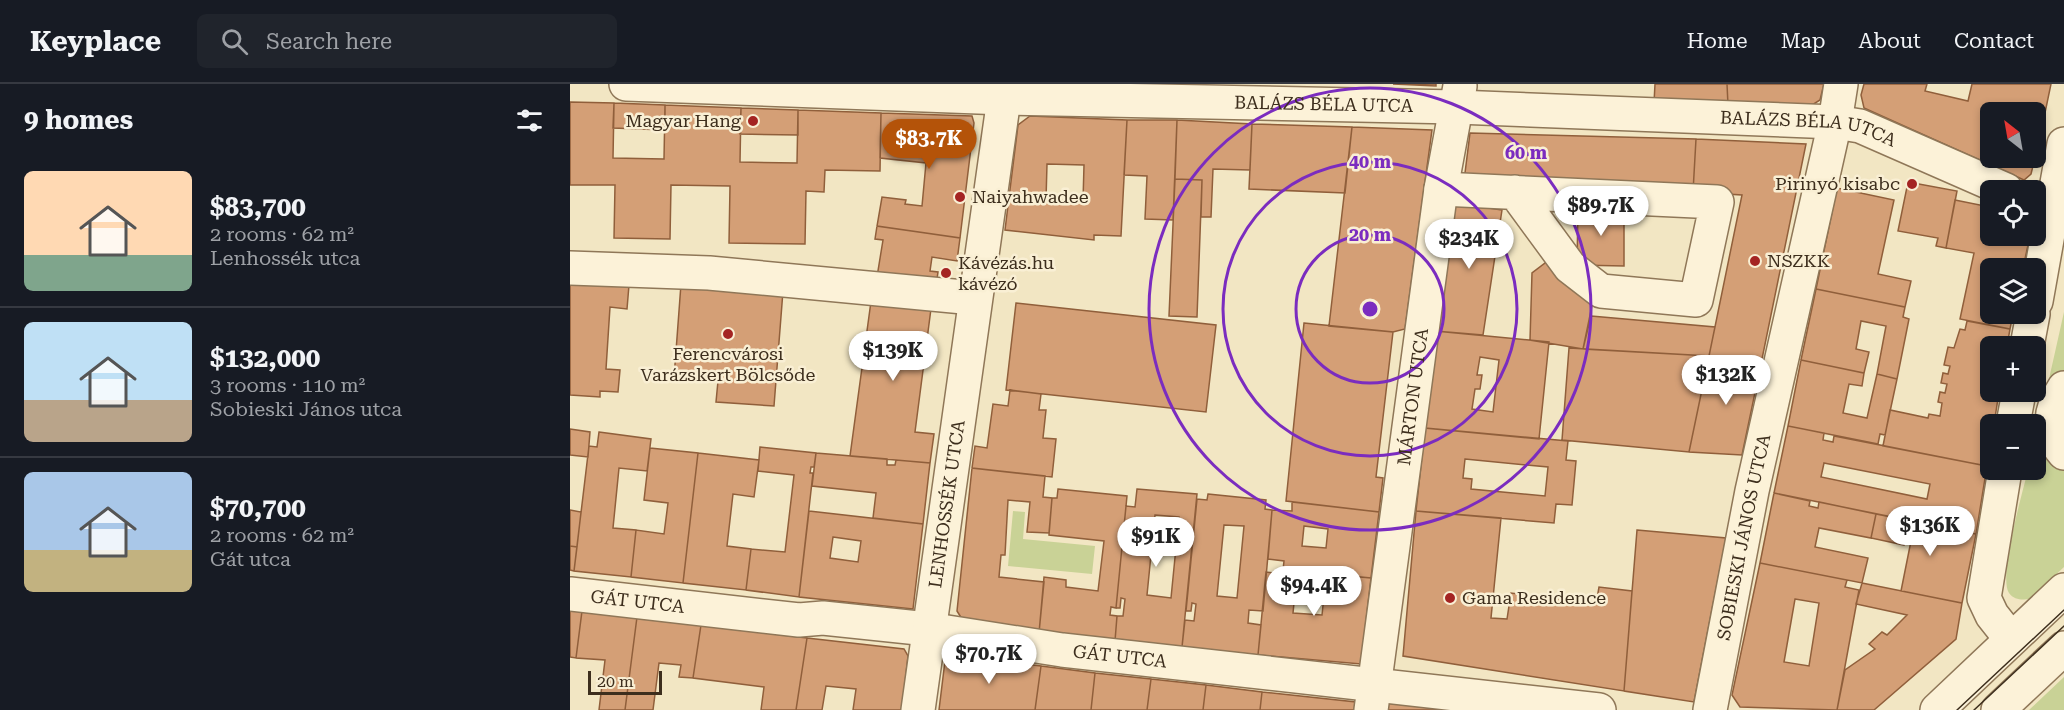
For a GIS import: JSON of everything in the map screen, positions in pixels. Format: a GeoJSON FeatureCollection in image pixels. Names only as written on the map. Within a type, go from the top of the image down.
{"type":"FeatureCollection","features":[{"type":"Feature","properties":{"kind":"street","name":"BALÁZS BÉLA UTCA"},"geometry":{"type":"LineString","coordinates":[[626,84],[1005,91],[1459,95],[1835,122],[1860,126],[1983,180]]}},
{"type":"Feature","properties":{"kind":"street","name":"SOBIESKI JÁNOS UTCA"},"geometry":{"type":"LineString","coordinates":[[1710,710],[1752,491],[1835,122],[1841,84]]}},
{"type":"Feature","properties":{"kind":"street","name":"LENHOSSÉK UTCA"},"geometry":{"type":"LineString","coordinates":[[918,710],[974,298],[1005,91]]}},
{"type":"Feature","properties":{"kind":"street","name":"MÁRTON UTCA"},"geometry":{"type":"LineString","coordinates":[[1373,698],[1441,189],[1459,95]]}},
{"type":"Feature","properties":{"kind":"street"},"geometry":{"type":"LineString","coordinates":[[2043,258],[2064,144]]}},
{"type":"Feature","properties":{"kind":"street"},"geometry":{"type":"LineString","coordinates":[[1441,189],[1515,192],[1717,202],[1696,300],[1601,291],[1570,267],[1515,192]]}},
{"type":"Feature","properties":{"kind":"street"},"geometry":{"type":"LineString","coordinates":[[570,268],[710,273],[974,298]]}},
{"type":"Feature","properties":{"kind":"street"},"geometry":{"type":"LineString","coordinates":[[2064,388],[2051,414],[2052,433],[2064,453]]}},
{"type":"Feature","properties":{"kind":"street"},"geometry":{"type":"LineString","coordinates":[[2004,480],[1984,598],[1992,615],[2011,639]]}},
{"type":"Feature","properties":{"kind":"street"},"geometry":{"type":"LineString","coordinates":[[1937,710],[2064,590]]}},
{"type":"Feature","properties":{"kind":"street","name":"GÁT UTCA"},"geometry":{"type":"LineString","coordinates":[[570,594],[799,620],[823,618],[928,629],[1373,698],[1599,710]]}},
{"type":"Feature","properties":{"kind":"street"},"geometry":{"type":"LineString","coordinates":[[1998,710],[2064,648]]}},
{"type":"Feature","properties":{"kind":"green space"},"geometry":{"type":"Polygon","coordinates":[[[2064,312],[2064,567],[2030,599],[2018,599],[2009,593],[2006,584],[2009,553],[2026,480],[2046,480],[2046,414],[2041,414],[2044,402],[2046,402],[2046,392],[2064,312]]]}},
{"type":"Feature","properties":{"kind":"green space"},"geometry":{"type":"Polygon","coordinates":[[[1013,511],[1025,512],[1023,539],[1095,546],[1092,574],[1008,566],[1013,511]]]}},
{"type":"Feature","properties":{"kind":"green space"},"geometry":{"type":"Polygon","coordinates":[[[2064,677],[2064,710],[2029,710],[2064,677]]]}},
{"type":"Feature","properties":{"kind":"building"},"geometry":{"type":"Polygon","coordinates":[[[1393,84],[1436,84],[1436,86],[1393,84]]]}},
{"type":"Feature","properties":{"kind":"building"},"geometry":{"type":"Polygon","coordinates":[[[1655,84],[1727,84],[1728,105],[1654,103],[1655,84]]]}},
{"type":"Feature","properties":{"kind":"building"},"geometry":{"type":"Polygon","coordinates":[[[1727,84],[1824,84],[1820,100],[1809,107],[1728,105],[1727,84]]]}},
{"type":"Feature","properties":{"kind":"building"},"geometry":{"type":"Polygon","coordinates":[[[1864,84],[1927,84],[1925,91],[1968,101],[1972,84],[2051,84],[2046,108],[2046,102],[1980,102],[1980,160],[1864,108],[1861,95],[1864,84]]]}},
{"type":"Feature","properties":{"kind":"building"},"geometry":{"type":"Polygon","coordinates":[[[570,102],[614,103],[613,158],[664,159],[665,105],[741,108],[740,162],[797,163],[798,110],[881,113],[880,171],[825,170],[824,192],[806,191],[805,244],[729,243],[730,186],[671,185],[670,239],[614,238],[615,185],[570,185],[570,102]]]}},
{"type":"Feature","properties":{"kind":"building"},"geometry":{"type":"Polygon","coordinates":[[[614,103],[665,105],[665,130],[613,128],[614,103]]]}},
{"type":"Feature","properties":{"kind":"building"},"geometry":{"type":"Polygon","coordinates":[[[741,108],[798,110],[798,135],[740,134],[741,108]]]}},
{"type":"Feature","properties":{"kind":"building"},"geometry":{"type":"Polygon","coordinates":[[[881,113],[972,116],[974,123],[960,238],[877,226],[882,197],[906,200],[905,204],[922,206],[926,163],[880,158],[881,113]]]}},
{"type":"Feature","properties":{"kind":"building"},"geometry":{"type":"Polygon","coordinates":[[[1030,116],[1127,120],[1121,236],[1094,235],[1094,240],[1005,230],[1018,125],[1030,116]],[[1047,164],[1046,200],[1083,201],[1084,165],[1047,164]]]}},
{"type":"Feature","properties":{"kind":"building"},"geometry":{"type":"Polygon","coordinates":[[[1127,120],[1177,120],[1173,220],[1145,219],[1147,176],[1124,175],[1127,120]]]}},
{"type":"Feature","properties":{"kind":"building"},"geometry":{"type":"Polygon","coordinates":[[[1177,120],[1252,124],[1250,170],[1213,169],[1211,217],[1201,217],[1202,180],[1175,179],[1177,120]]]}},
{"type":"Feature","properties":{"kind":"building"},"geometry":{"type":"Polygon","coordinates":[[[1252,124],[1352,127],[1345,193],[1249,189],[1252,124]]]}},
{"type":"Feature","properties":{"kind":"building"},"geometry":{"type":"Polygon","coordinates":[[[1352,127],[1432,130],[1405,329],[1393,332],[1329,326],[1352,127]]]}},
{"type":"Feature","properties":{"kind":"building"},"geometry":{"type":"Polygon","coordinates":[[[1470,133],[1696,139],[1693,192],[1464,181],[1470,133]]]}},
{"type":"Feature","properties":{"kind":"building","name":"NSZKK"},"geometry":{"type":"Polygon","coordinates":[[[1696,139],[1806,144],[1762,359],[1709,356],[1742,195],[1693,192],[1696,139]]]}},
{"type":"Feature","properties":{"kind":"building"},"geometry":{"type":"Polygon","coordinates":[[[1997,168],[2032,168],[2031,174],[2024,180],[1997,168]]]}},
{"type":"Feature","properties":{"kind":"building"},"geometry":{"type":"Polygon","coordinates":[[[1175,179],[1202,180],[1197,317],[1169,316],[1175,179]]]}},
{"type":"Feature","properties":{"kind":"building"},"geometry":{"type":"Polygon","coordinates":[[[1908,182],[1957,191],[1946,248],[1936,246],[1938,238],[1898,231],[1908,182]]]}},
{"type":"Feature","properties":{"kind":"building"},"geometry":{"type":"Polygon","coordinates":[[[1837,188],[1894,200],[1878,274],[1911,281],[1905,307],[1816,289],[1837,188]]]}},
{"type":"Feature","properties":{"kind":"building"},"geometry":{"type":"Polygon","coordinates":[[[1955,200],[1980,205],[1980,246],[2028,246],[2025,258],[1980,258],[1980,323],[1960,319],[1974,253],[1946,248],[1955,200]]]}},
{"type":"Feature","properties":{"kind":"building"},"geometry":{"type":"Polygon","coordinates":[[[1455,203],[1502,210],[1483,335],[1435,331],[1455,203]]]}},
{"type":"Feature","properties":{"kind":"building"},"geometry":{"type":"Polygon","coordinates":[[[1578,207],[1624,208],[1624,266],[1577,265],[1578,207]]]}},
{"type":"Feature","properties":{"kind":"building"},"geometry":{"type":"Polygon","coordinates":[[[877,226],[960,238],[957,261],[932,257],[930,271],[938,272],[935,292],[876,283],[883,240],[875,239],[877,226]]]}},
{"type":"Feature","properties":{"kind":"building"},"geometry":{"type":"Polygon","coordinates":[[[1553,257],[1594,296],[1583,349],[1530,340],[1532,273],[1553,257]]]}},
{"type":"Feature","properties":{"kind":"building"},"geometry":{"type":"Polygon","coordinates":[[[570,277],[629,285],[627,309],[610,307],[606,369],[620,370],[618,392],[600,391],[600,397],[570,395],[570,277]]]}},
{"type":"Feature","properties":{"kind":"building","name":"Ferencvárosi Varázskert Bölcsőde"},"geometry":{"type":"Polygon","coordinates":[[[681,284],[783,291],[774,406],[716,402],[718,381],[674,378],[681,284]]]}},
{"type":"Feature","properties":{"kind":"building"},"geometry":{"type":"Polygon","coordinates":[[[1816,289],[1905,307],[1903,317],[1909,319],[1897,379],[1877,374],[1886,326],[1861,321],[1856,349],[1869,352],[1864,373],[1801,360],[1816,289]]]}},
{"type":"Feature","properties":{"kind":"building"},"geometry":{"type":"Polygon","coordinates":[[[872,294],[932,301],[915,432],[934,434],[930,463],[850,456],[872,294]]]}},
{"type":"Feature","properties":{"kind":"building"},"geometry":{"type":"Polygon","coordinates":[[[1016,303],[1216,325],[1206,412],[1006,390],[1016,303]]]}},
{"type":"Feature","properties":{"kind":"building"},"geometry":{"type":"Polygon","coordinates":[[[1591,316],[1715,327],[1709,356],[1583,349],[1591,316]]]}},
{"type":"Feature","properties":{"kind":"building"},"geometry":{"type":"Polygon","coordinates":[[[1967,321],[2010,329],[2009,336],[1980,336],[1980,402],[1997,402],[1996,414],[1980,414],[1980,465],[1883,446],[1890,410],[1928,418],[1929,414],[1940,416],[1942,403],[1938,402],[1940,392],[1945,393],[1947,384],[1941,383],[1943,373],[1948,374],[1950,366],[1944,365],[1948,347],[1954,348],[1960,329],[1965,330],[1967,321]]]}},
{"type":"Feature","properties":{"kind":"building"},"geometry":{"type":"Polygon","coordinates":[[[1304,323],[1393,332],[1376,477],[1383,478],[1379,512],[1286,501],[1304,323]]]}},
{"type":"Feature","properties":{"kind":"building"},"geometry":{"type":"Polygon","coordinates":[[[1985,324],[2011,324],[2010,329],[1985,324]]]}},
{"type":"Feature","properties":{"kind":"building"},"geometry":{"type":"Polygon","coordinates":[[[1435,331],[1549,342],[1539,439],[1425,428],[1435,331]],[[1480,357],[1477,375],[1482,375],[1480,389],[1475,389],[1472,409],[1493,412],[1499,360],[1480,357]]]}},
{"type":"Feature","properties":{"kind":"building"},"geometry":{"type":"Polygon","coordinates":[[[1569,348],[1709,356],[1689,452],[1562,440],[1569,348]]]}},
{"type":"Feature","properties":{"kind":"building"},"geometry":{"type":"Polygon","coordinates":[[[1709,356],[1762,359],[1742,455],[1689,452],[1709,356]]]}},
{"type":"Feature","properties":{"kind":"building"},"geometry":{"type":"Polygon","coordinates":[[[1801,360],[1864,373],[1862,386],[1849,384],[1843,413],[1867,418],[1877,374],[1897,379],[1885,435],[1880,434],[1878,444],[1788,426],[1801,360]]]}},
{"type":"Feature","properties":{"kind":"building"},"geometry":{"type":"Polygon","coordinates":[[[1010,390],[1041,394],[1039,410],[1046,410],[1043,438],[1056,439],[1052,477],[972,468],[975,446],[987,448],[993,404],[1008,406],[1010,390]]]}},
{"type":"Feature","properties":{"kind":"building"},"geometry":{"type":"Polygon","coordinates":[[[1788,426],[1824,433],[1823,440],[1833,442],[1834,436],[1980,465],[1980,480],[1985,480],[1976,534],[1774,493],[1788,426]],[[1824,463],[1821,477],[1927,499],[1930,484],[1824,463]]]}},
{"type":"Feature","properties":{"kind":"building"},"geometry":{"type":"Polygon","coordinates":[[[1425,428],[1568,441],[1566,460],[1576,461],[1572,505],[1556,504],[1554,523],[1416,511],[1425,428]],[[1465,459],[1463,478],[1472,479],[1471,489],[1545,496],[1548,467],[1465,459]]]}},
{"type":"Feature","properties":{"kind":"building"},"geometry":{"type":"Polygon","coordinates":[[[570,429],[590,432],[588,457],[570,455],[570,429]]]}},
{"type":"Feature","properties":{"kind":"building"},"geometry":{"type":"Polygon","coordinates":[[[599,432],[651,439],[647,471],[619,468],[613,528],[636,530],[631,577],[574,571],[589,446],[597,447],[599,432]]]}},
{"type":"Feature","properties":{"kind":"building"},"geometry":{"type":"Polygon","coordinates":[[[760,447],[816,453],[814,467],[811,467],[810,473],[813,473],[799,597],[746,590],[751,549],[785,552],[794,475],[758,471],[760,447]]]}},
{"type":"Feature","properties":{"kind":"building"},"geometry":{"type":"Polygon","coordinates":[[[650,448],[698,453],[683,583],[631,577],[636,530],[664,534],[668,503],[644,500],[650,448]]]}},
{"type":"Feature","properties":{"kind":"building"},"geometry":{"type":"Polygon","coordinates":[[[698,453],[759,460],[754,497],[733,494],[727,546],[751,549],[746,590],[683,583],[698,453]]]}},
{"type":"Feature","properties":{"kind":"building"},"geometry":{"type":"Polygon","coordinates":[[[816,453],[887,459],[887,465],[895,465],[896,460],[930,463],[923,524],[873,518],[876,493],[812,486],[816,453]]]}},
{"type":"Feature","properties":{"kind":"building"},"geometry":{"type":"Polygon","coordinates":[[[972,468],[1045,476],[1043,497],[1052,498],[1049,533],[1027,532],[1030,502],[1008,500],[1005,555],[1001,555],[999,577],[1044,582],[1039,633],[967,627],[957,611],[972,468]]]}},
{"type":"Feature","properties":{"kind":"building"},"geometry":{"type":"Polygon","coordinates":[[[1058,489],[1127,496],[1116,608],[1111,607],[1110,615],[1117,616],[1115,641],[1039,633],[1044,577],[1066,580],[1066,587],[1098,591],[1104,541],[1049,535],[1052,498],[1057,498],[1058,489]]]}},
{"type":"Feature","properties":{"kind":"building"},"geometry":{"type":"Polygon","coordinates":[[[1137,489],[1197,494],[1182,647],[1115,641],[1117,616],[1123,616],[1125,599],[1121,598],[1120,608],[1116,608],[1126,506],[1135,507],[1137,489]],[[1155,515],[1147,595],[1171,598],[1179,517],[1155,515]]]}},
{"type":"Feature","properties":{"kind":"building"},"geometry":{"type":"Polygon","coordinates":[[[1774,493],[1810,501],[1809,506],[1818,508],[1819,502],[1876,514],[1871,538],[1819,528],[1815,547],[1868,558],[1862,583],[1760,563],[1774,493]]]}},
{"type":"Feature","properties":{"kind":"building"},"geometry":{"type":"Polygon","coordinates":[[[1208,494],[1266,500],[1265,509],[1272,510],[1263,611],[1249,610],[1248,623],[1261,625],[1258,655],[1182,647],[1185,620],[1194,621],[1196,604],[1192,603],[1191,611],[1186,611],[1197,499],[1207,500],[1208,494]],[[1224,525],[1217,596],[1237,598],[1244,526],[1224,525]]]}},
{"type":"Feature","properties":{"kind":"building"},"geometry":{"type":"Polygon","coordinates":[[[1292,502],[1379,512],[1371,578],[1283,570],[1284,561],[1268,559],[1272,510],[1292,511],[1292,502]],[[1304,526],[1302,546],[1326,548],[1328,529],[1304,526]]]}},
{"type":"Feature","properties":{"kind":"building"},"geometry":{"type":"Polygon","coordinates":[[[570,510],[581,512],[577,547],[570,546],[570,510]]]}},
{"type":"Feature","properties":{"kind":"building"},"geometry":{"type":"Polygon","coordinates":[[[809,511],[923,524],[913,609],[799,597],[809,511]],[[833,537],[830,558],[858,562],[861,541],[833,537]]]}},
{"type":"Feature","properties":{"kind":"building","name":"Gama Residence"},"geometry":{"type":"Polygon","coordinates":[[[1416,511],[1501,518],[1491,618],[1507,619],[1511,593],[1596,604],[1599,587],[1632,591],[1624,691],[1403,656],[1416,511]]]}},
{"type":"Feature","properties":{"kind":"building"},"geometry":{"type":"Polygon","coordinates":[[[1876,514],[1976,534],[1962,603],[1901,591],[1912,536],[1906,535],[1904,545],[1871,538],[1876,514]]]}},
{"type":"Feature","properties":{"kind":"building"},"geometry":{"type":"Polygon","coordinates":[[[1637,530],[1726,538],[1694,702],[1624,691],[1637,530]]]}},
{"type":"Feature","properties":{"kind":"building"},"geometry":{"type":"Polygon","coordinates":[[[570,546],[577,547],[574,571],[570,570],[570,546]]]}},
{"type":"Feature","properties":{"kind":"building"},"geometry":{"type":"Polygon","coordinates":[[[1760,563],[1847,580],[1845,587],[1859,590],[1837,710],[1740,707],[1732,695],[1760,563]],[[1795,599],[1784,662],[1809,666],[1819,603],[1795,599]]]}},
{"type":"Feature","properties":{"kind":"building"},"geometry":{"type":"Polygon","coordinates":[[[1283,570],[1371,578],[1361,664],[1258,655],[1266,572],[1283,574],[1283,570]],[[1295,593],[1293,613],[1322,615],[1324,596],[1295,593]]]}},
{"type":"Feature","properties":{"kind":"building"},"geometry":{"type":"Polygon","coordinates":[[[1862,583],[1962,603],[1956,639],[1874,710],[1837,710],[1845,670],[1875,649],[1869,644],[1882,632],[1887,635],[1907,615],[1856,604],[1862,583]]]}},
{"type":"Feature","properties":{"kind":"building"},"geometry":{"type":"Polygon","coordinates":[[[570,610],[582,611],[576,658],[570,657],[570,610]]]}},
{"type":"Feature","properties":{"kind":"building"},"geometry":{"type":"Polygon","coordinates":[[[582,611],[637,617],[625,710],[599,710],[605,660],[576,658],[582,611]]]}},
{"type":"Feature","properties":{"kind":"building"},"geometry":{"type":"Polygon","coordinates":[[[637,617],[701,625],[693,678],[679,677],[681,665],[659,663],[653,710],[625,710],[637,617]]]}},
{"type":"Feature","properties":{"kind":"building"},"geometry":{"type":"Polygon","coordinates":[[[701,625],[807,638],[796,710],[761,710],[764,687],[693,678],[701,625]]]}},
{"type":"Feature","properties":{"kind":"building"},"geometry":{"type":"Polygon","coordinates":[[[807,638],[904,649],[908,656],[902,710],[853,710],[856,689],[826,686],[822,710],[796,710],[807,638]]]}},
{"type":"Feature","properties":{"kind":"building"},"geometry":{"type":"Polygon","coordinates":[[[952,655],[1041,666],[1035,710],[939,710],[945,661],[952,655]]]}},
{"type":"Feature","properties":{"kind":"building"},"geometry":{"type":"Polygon","coordinates":[[[1041,666],[1095,673],[1091,710],[1035,710],[1041,666]]]}},
{"type":"Feature","properties":{"kind":"building"},"geometry":{"type":"Polygon","coordinates":[[[1095,673],[1151,679],[1147,710],[1091,710],[1095,673]]]}},
{"type":"Feature","properties":{"kind":"building"},"geometry":{"type":"Polygon","coordinates":[[[1151,679],[1206,685],[1203,710],[1147,710],[1151,679]]]}},
{"type":"Feature","properties":{"kind":"building"},"geometry":{"type":"Polygon","coordinates":[[[1206,685],[1262,692],[1260,710],[1203,710],[1206,685]]]}},
{"type":"Feature","properties":{"kind":"building"},"geometry":{"type":"Polygon","coordinates":[[[1262,692],[1356,702],[1355,710],[1260,710],[1262,692]]]}},
{"type":"Feature","properties":{"kind":"building"},"geometry":{"type":"Polygon","coordinates":[[[1388,703],[1448,710],[1387,710],[1388,703]]]}},
{"type":"Feature","properties":{"kind":"tram line"},"geometry":{"type":"LineString","coordinates":[[1957,710],[2064,610]]}},
{"type":"Feature","properties":{"kind":"tram line"},"geometry":{"type":"LineString","coordinates":[[1974,710],[2064,626]]}},
{"type":"Feature","properties":{"kind":"place","name":"Magyar Hang"},"geometry":{"type":"Point","coordinates":[753,121]}},
{"type":"Feature","properties":{"kind":"place","name":"Pirinyó kisabc"},"geometry":{"type":"Point","coordinates":[1912,184]}},
{"type":"Feature","properties":{"kind":"place","name":"Naiyahwadee"},"geometry":{"type":"Point","coordinates":[960,197]}},
{"type":"Feature","properties":{"kind":"place","name":"NSZKK"},"geometry":{"type":"Point","coordinates":[1755,261]}},
{"type":"Feature","properties":{"kind":"place","name":"Kávézás.hu kávézó"},"geometry":{"type":"Point","coordinates":[946,273]}},
{"type":"Feature","properties":{"kind":"place","name":"Ferencvárosi Varázskert Bölcsőde"},"geometry":{"type":"Point","coordinates":[728,334]}},
{"type":"Feature","properties":{"kind":"place","name":"Gama Residence"},"geometry":{"type":"Point","coordinates":[1450,598]}}]}
